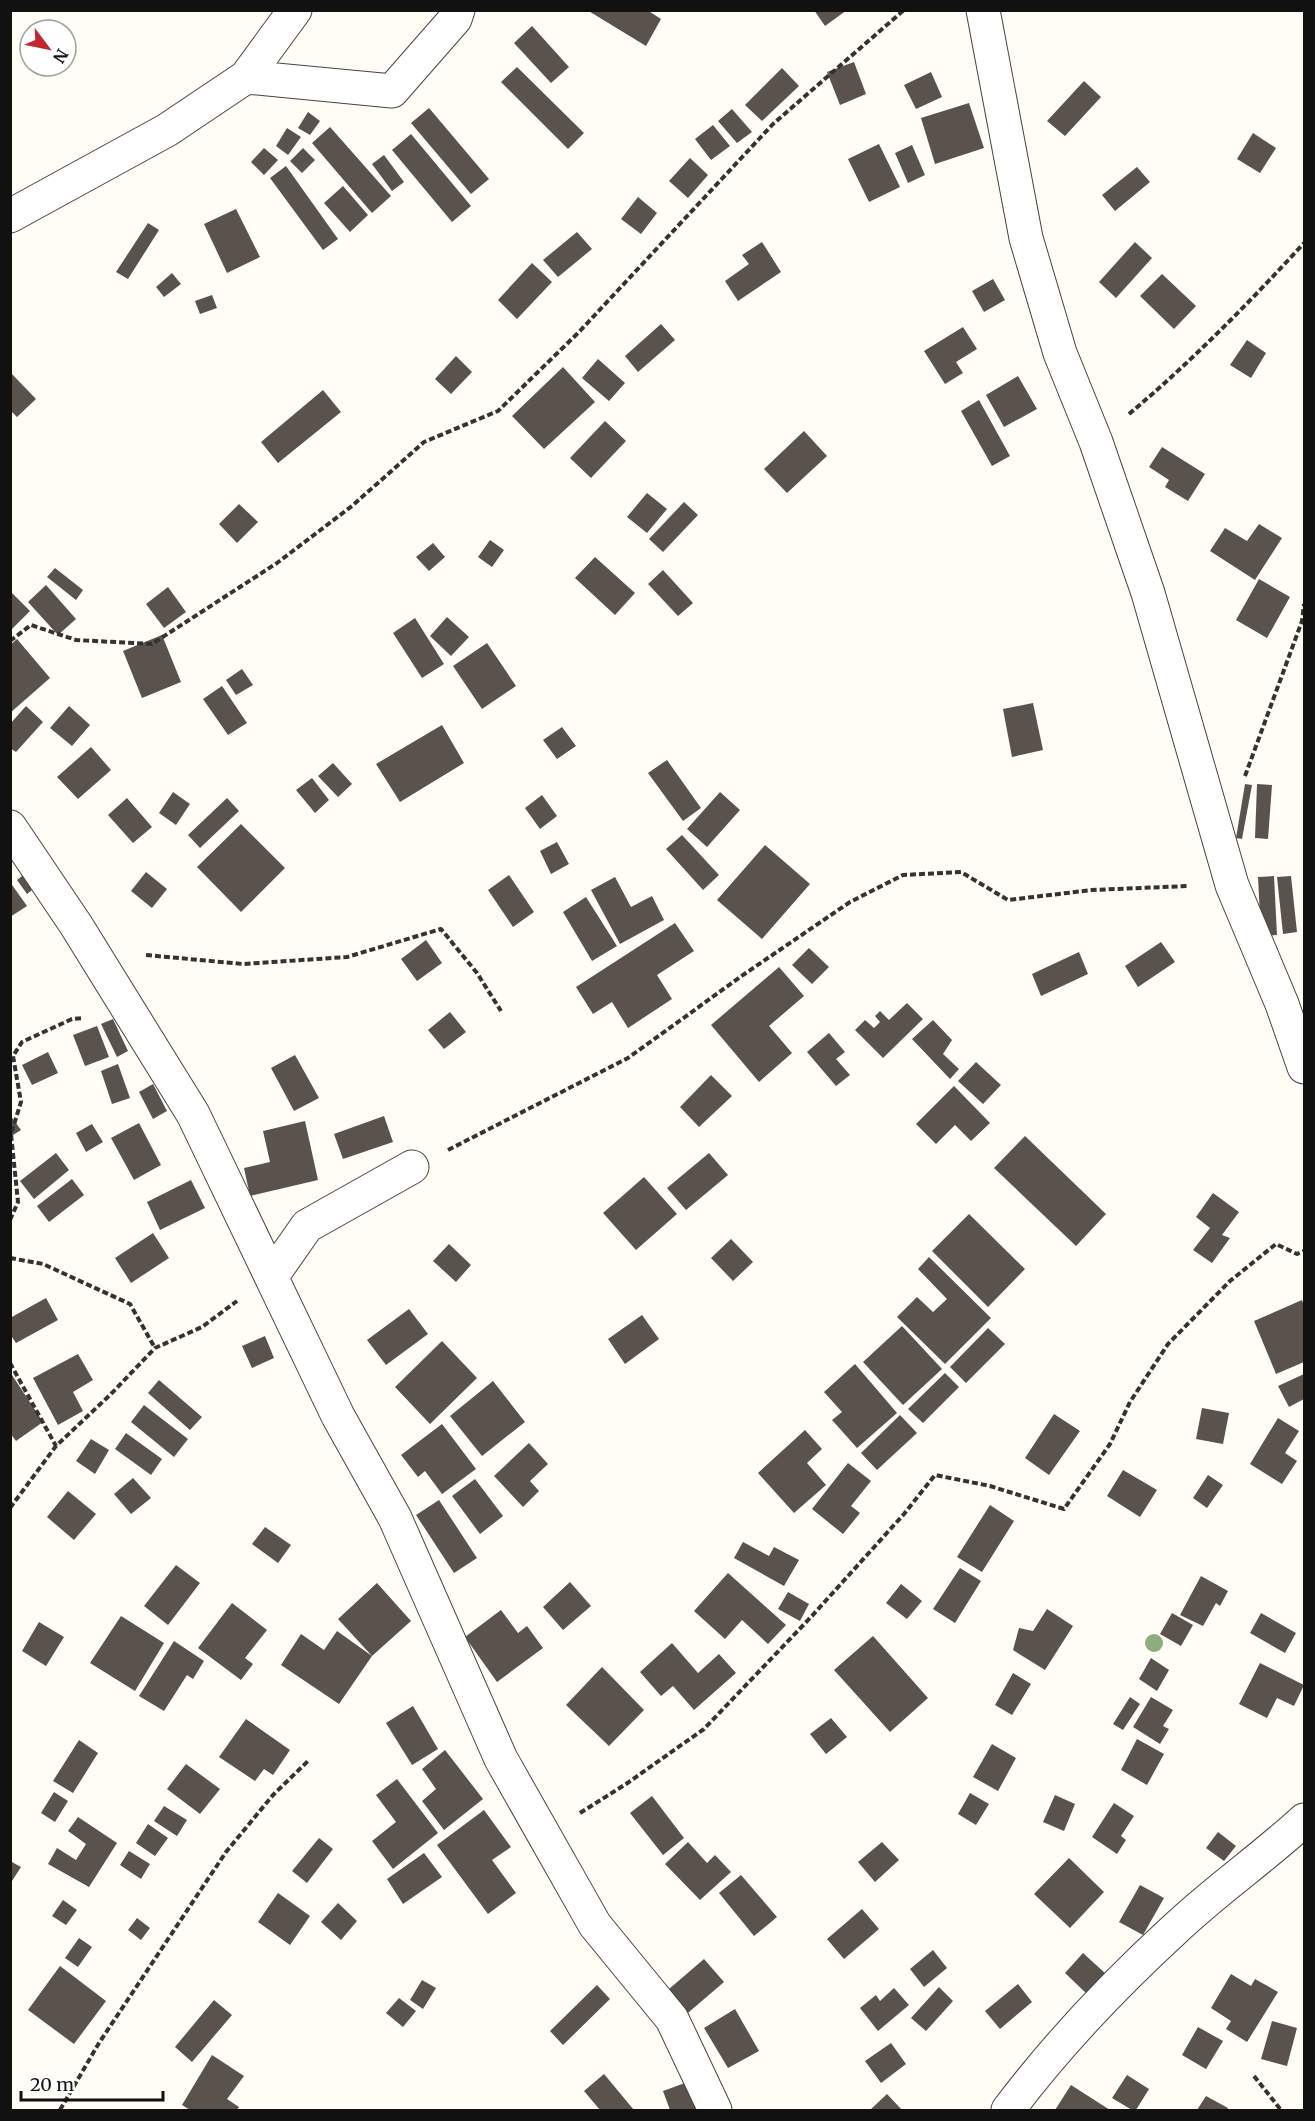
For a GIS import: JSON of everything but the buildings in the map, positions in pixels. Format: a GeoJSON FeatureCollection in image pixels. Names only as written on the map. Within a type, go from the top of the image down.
{"type":"FeatureCollection","features":[{"type":"Feature","properties":{"kind":"street"},"geometry":{"type":"LineString","coordinates":[[10,216],[167,130],[246,77],[295,10]]}},
{"type":"Feature","properties":{"kind":"street"},"geometry":{"type":"LineString","coordinates":[[246,77],[392,91],[455,19],[458,10]]}},
{"type":"Feature","properties":{"kind":"street"},"geometry":{"type":"LineString","coordinates":[[983,10],[1026,238],[1060,353],[1096,442],[1148,593],[1232,885],[1282,1004],[1305,1067]]}},
{"type":"Feature","properties":{"kind":"street"},"geometry":{"type":"LineString","coordinates":[[10,827],[76,925],[193,1114],[338,1416],[395,1518],[501,1759],[595,1924],[672,2019],[715,2110]]}},
{"type":"Feature","properties":{"kind":"street"},"geometry":{"type":"LineString","coordinates":[[272,1276],[307,1226],[412,1167]]}},
{"type":"Feature","properties":{"kind":"street"},"geometry":{"type":"LineString","coordinates":[[1008,2110],[1102,2002],[1174,1929],[1305,1820]]}},
{"type":"Feature","properties":{"kind":"path"},"geometry":{"type":"LineString","coordinates":[[10,641],[31,625],[75,640],[152,644],[277,563],[352,506],[424,442],[498,411],[579,332],[773,124],[904,10]]}},
{"type":"Feature","properties":{"kind":"path"},"geometry":{"type":"LineString","coordinates":[[1096,442],[1173,377],[1245,307],[1305,243]]}},
{"type":"Feature","properties":{"kind":"path"},"geometry":{"type":"LineString","coordinates":[[1220,842],[1302,621],[1305,604]]}},
{"type":"Feature","properties":{"kind":"path"},"geometry":{"type":"LineString","coordinates":[[412,1167],[492,1129],[628,1058],[850,902],[903,875],[961,872],[1008,900],[1092,890],[1232,885]]}},
{"type":"Feature","properties":{"kind":"path"},"geometry":{"type":"LineString","coordinates":[[139,952],[150,956],[243,964],[347,957],[441,929],[477,973],[501,1011]]}},
{"type":"Feature","properties":{"kind":"path"},"geometry":{"type":"LineString","coordinates":[[10,1220],[18,1202],[11,1134],[21,1102],[13,1056],[22,1041],[72,1019],[129,1012]]}},
{"type":"Feature","properties":{"kind":"path"},"geometry":{"type":"LineString","coordinates":[[543,1836],[626,1784],[704,1729],[904,1514],[934,1475],[990,1486],[1064,1509],[1110,1444],[1130,1402],[1168,1344],[1230,1281],[1276,1244],[1297,1254],[1305,1251]]}},
{"type":"Feature","properties":{"kind":"path"},"geometry":{"type":"LineString","coordinates":[[10,1258],[43,1264],[130,1305],[155,1348]]}},
{"type":"Feature","properties":{"kind":"path"},"geometry":{"type":"LineString","coordinates":[[10,1508],[56,1446],[155,1348],[202,1327],[272,1276]]}},
{"type":"Feature","properties":{"kind":"path"},"geometry":{"type":"LineString","coordinates":[[10,1363],[56,1446]]}},
{"type":"Feature","properties":{"kind":"path"},"geometry":{"type":"LineString","coordinates":[[60,2110],[99,2043],[226,1852],[273,1795],[308,1761]]}},
{"type":"Feature","properties":{"kind":"path"},"geometry":{"type":"LineString","coordinates":[[1254,2076],[1281,2110]]}}]}
